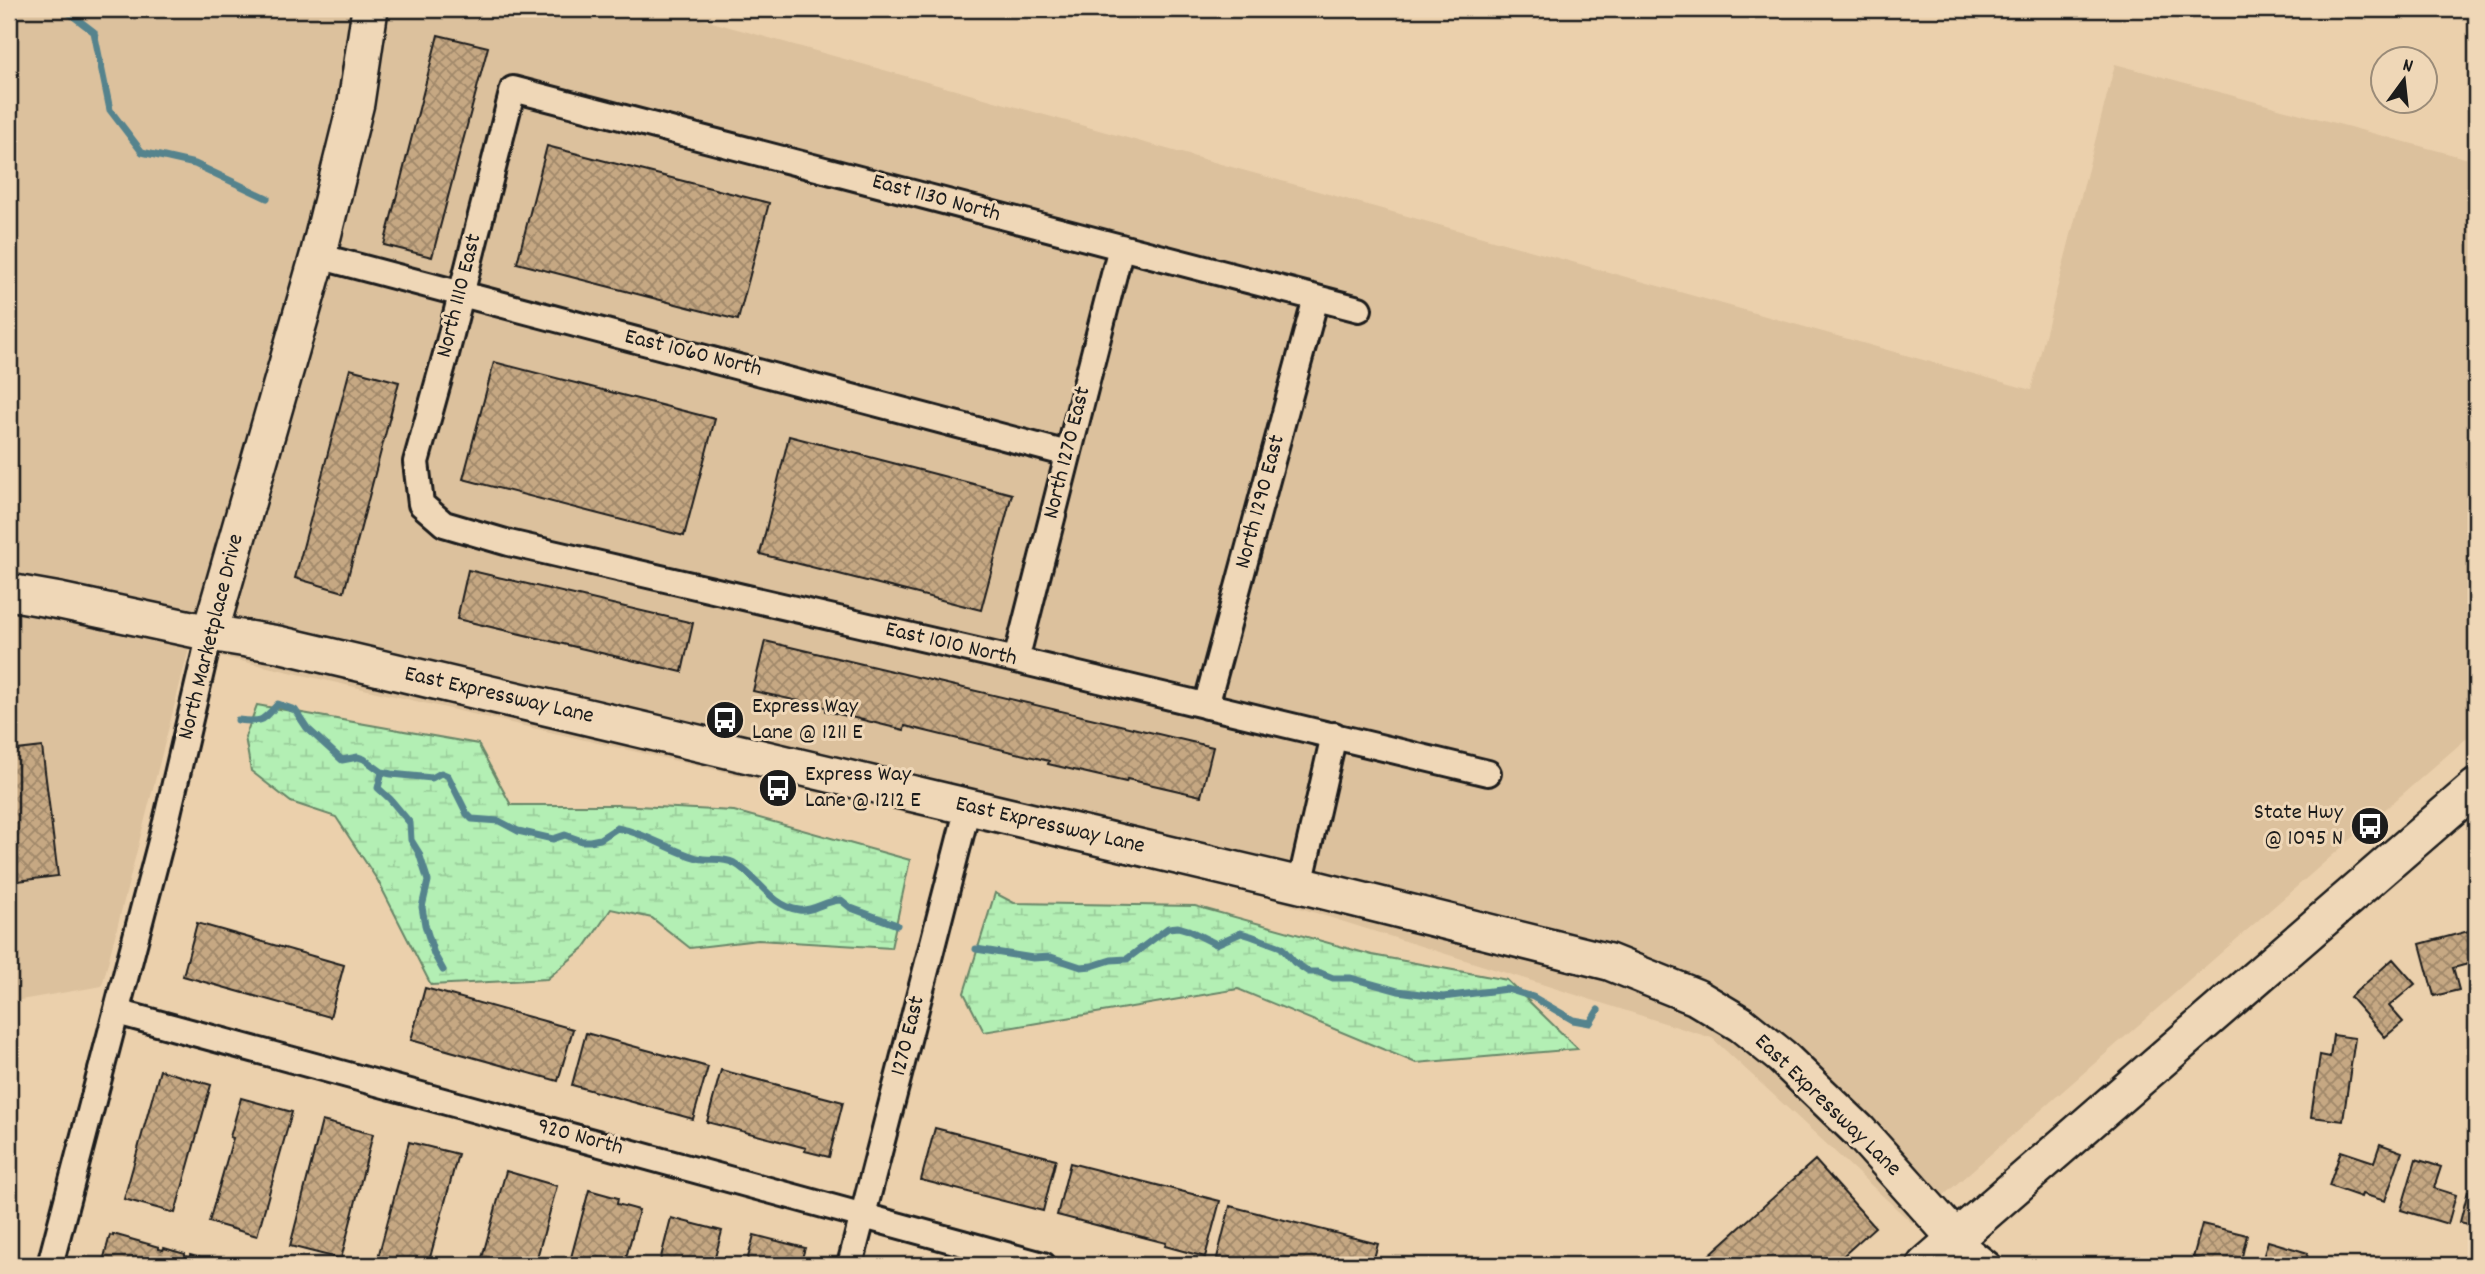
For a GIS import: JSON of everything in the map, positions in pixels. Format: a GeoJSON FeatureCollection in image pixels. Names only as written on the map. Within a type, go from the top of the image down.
{"type":"FeatureCollection","features":[{"type":"Feature","properties":{"kind":"street","name":"North Marketplace Drive"},"geometry":{"type":"LineString","coordinates":[[50,1265],[166,822],[210,633],[318,256],[356,103],[370,9]]}},
{"type":"Feature","properties":{"kind":"street","name":"East 1130 North"},"geometry":{"type":"LineString","coordinates":[[513,89],[1359,309]]}},
{"type":"Feature","properties":{"kind":"street","name":"North 1110 East"},"geometry":{"type":"LineString","coordinates":[[421,504],[416,462],[513,89]]}},
{"type":"Feature","properties":{"kind":"street","name":"North 1270 East"},"geometry":{"type":"LineString","coordinates":[[1016,660],[1121,247]]}},
{"type":"Feature","properties":{"kind":"street","name":"East 1060 North"},"geometry":{"type":"LineString","coordinates":[[318,256],[766,372],[1068,454]]}},
{"type":"Feature","properties":{"kind":"street","name":"North 1290 East"},"geometry":{"type":"LineString","coordinates":[[1206,706],[1316,298]]}},
{"type":"Feature","properties":{"kind":"street","name":"East 1010 North"},"geometry":{"type":"LineString","coordinates":[[421,504],[444,524],[509,543],[1488,773]]}},
{"type":"Feature","properties":{"kind":"street","name":"East Expressway Lane"},"geometry":{"type":"LineString","coordinates":[[9,592],[210,633],[278,644],[1300,885],[1609,962],[1696,997],[1741,1024],[1811,1084],[1859,1131],[1956,1239]]}},
{"type":"Feature","properties":{"kind":"street"},"geometry":{"type":"LineString","coordinates":[[1300,885],[1334,735]]}},
{"type":"Feature","properties":{"kind":"street"},"geometry":{"type":"LineString","coordinates":[[1925,1265],[2476,787]]}},
{"type":"Feature","properties":{"kind":"street","name":"1270 East"},"geometry":{"type":"LineString","coordinates":[[850,1265],[968,807]]}},
{"type":"Feature","properties":{"kind":"street","name":"920 North"},"geometry":{"type":"LineString","coordinates":[[117,1012],[1043,1265]]}},
{"type":"Feature","properties":{"kind":"street"},"geometry":{"type":"LineString","coordinates":[[1956,1239],[1989,1265]]}},
{"type":"Feature","properties":{"kind":"shaded area"},"geometry":{"type":"Polygon","coordinates":[[[9,9],[665,9],[2031,390],[2115,64],[2476,161],[2476,730],[1912,1223],[1712,1038],[1256,894],[189,649],[102,986],[9,1002],[9,9]]]}},
{"type":"Feature","properties":{"kind":"green space"},"geometry":{"type":"Polygon","coordinates":[[[257,705],[478,744],[511,805],[617,805],[734,811],[910,860],[891,948],[758,940],[690,948],[652,918],[611,909],[585,947],[547,979],[431,985],[378,881],[336,817],[291,802],[251,771],[245,737],[257,705]]]}},
{"type":"Feature","properties":{"kind":"green space"},"geometry":{"type":"Polygon","coordinates":[[[995,893],[1014,903],[1195,906],[1372,955],[1507,980],[1578,1049],[1416,1063],[1238,989],[984,1032],[964,993],[995,893]]]}},
{"type":"Feature","properties":{"kind":"building"},"geometry":{"type":"Polygon","coordinates":[[[438,35],[488,47],[432,257],[384,245],[438,35]]]}},
{"type":"Feature","properties":{"kind":"building"},"geometry":{"type":"Polygon","coordinates":[[[547,146],[769,203],[738,320],[517,263],[547,146]]]}},
{"type":"Feature","properties":{"kind":"building"},"geometry":{"type":"Polygon","coordinates":[[[494,362],[715,419],[684,536],[463,479],[494,362]]]}},
{"type":"Feature","properties":{"kind":"building"},"geometry":{"type":"Polygon","coordinates":[[[350,369],[399,382],[344,592],[295,578],[350,369]]]}},
{"type":"Feature","properties":{"kind":"building"},"geometry":{"type":"Polygon","coordinates":[[[789,436],[1012,494],[981,610],[760,554],[789,436]]]}},
{"type":"Feature","properties":{"kind":"building"},"geometry":{"type":"Polygon","coordinates":[[[468,570],[693,623],[682,672],[457,619],[468,570]]]}},
{"type":"Feature","properties":{"kind":"building"},"geometry":{"type":"Polygon","coordinates":[[[765,641],[1213,747],[1201,796],[1048,764],[1049,761],[905,726],[904,730],[826,711],[826,707],[753,691],[765,641]]]}},
{"type":"Feature","properties":{"kind":"building"},"geometry":{"type":"Polygon","coordinates":[[[42,747],[58,876],[9,882],[9,751],[42,747]]]}},
{"type":"Feature","properties":{"kind":"building"},"geometry":{"type":"Polygon","coordinates":[[[197,923],[344,965],[330,1017],[183,976],[197,923]]]}},
{"type":"Feature","properties":{"kind":"building"},"geometry":{"type":"Polygon","coordinates":[[[2476,929],[2476,962],[2453,968],[2459,990],[2434,996],[2420,944],[2476,929]]]}},
{"type":"Feature","properties":{"kind":"building"},"geometry":{"type":"Polygon","coordinates":[[[2393,959],[2415,984],[2389,1006],[2403,1022],[2385,1037],[2350,997],[2393,959]]]}},
{"type":"Feature","properties":{"kind":"building"},"geometry":{"type":"Polygon","coordinates":[[[425,988],[573,1029],[558,1081],[411,1040],[425,988]]]}},
{"type":"Feature","properties":{"kind":"building"},"geometry":{"type":"Polygon","coordinates":[[[586,1033],[708,1067],[693,1119],[572,1085],[586,1033]]]}},
{"type":"Feature","properties":{"kind":"building"},"geometry":{"type":"Polygon","coordinates":[[[2333,1035],[2355,1038],[2343,1121],[2311,1117],[2320,1055],[2330,1057],[2333,1035]]]}},
{"type":"Feature","properties":{"kind":"building"},"geometry":{"type":"Polygon","coordinates":[[[160,1070],[211,1085],[175,1213],[124,1199],[160,1070]]]}},
{"type":"Feature","properties":{"kind":"building"},"geometry":{"type":"Polygon","coordinates":[[[721,1070],[843,1102],[829,1157],[805,1151],[806,1148],[707,1122],[721,1070]]]}},
{"type":"Feature","properties":{"kind":"building"},"geometry":{"type":"Polygon","coordinates":[[[241,1098],[292,1112],[257,1236],[209,1222],[233,1138],[230,1137],[241,1098]]]}},
{"type":"Feature","properties":{"kind":"building"},"geometry":{"type":"Polygon","coordinates":[[[322,1121],[373,1134],[341,1259],[290,1246],[322,1121]]]}},
{"type":"Feature","properties":{"kind":"building"},"geometry":{"type":"Polygon","coordinates":[[[935,1128],[1056,1159],[1043,1211],[921,1180],[935,1128]]]}},
{"type":"Feature","properties":{"kind":"building"},"geometry":{"type":"Polygon","coordinates":[[[409,1142],[458,1154],[428,1265],[376,1265],[409,1142]]]}},
{"type":"Feature","properties":{"kind":"building"},"geometry":{"type":"Polygon","coordinates":[[[2380,1144],[2402,1152],[2385,1201],[2362,1194],[2361,1197],[2329,1186],[2341,1151],[2374,1162],[2380,1144]]]}},
{"type":"Feature","properties":{"kind":"building"},"geometry":{"type":"Polygon","coordinates":[[[2416,1159],[2441,1167],[2434,1188],[2456,1195],[2448,1224],[2401,1210],[2416,1159]]]}},
{"type":"Feature","properties":{"kind":"building"},"geometry":{"type":"Polygon","coordinates":[[[1815,1160],[1875,1227],[1833,1265],[1698,1265],[1815,1160]]]}},
{"type":"Feature","properties":{"kind":"building"},"geometry":{"type":"Polygon","coordinates":[[[1070,1163],[1220,1201],[1205,1257],[1165,1246],[1166,1243],[1057,1215],[1070,1163]]]}},
{"type":"Feature","properties":{"kind":"building"},"geometry":{"type":"Polygon","coordinates":[[[506,1171],[557,1186],[535,1265],[480,1265],[506,1171]]]}},
{"type":"Feature","properties":{"kind":"building"},"geometry":{"type":"Polygon","coordinates":[[[589,1190],[618,1198],[617,1204],[639,1210],[624,1265],[569,1265],[589,1190]]]}},
{"type":"Feature","properties":{"kind":"building"},"geometry":{"type":"Polygon","coordinates":[[[2468,1191],[2476,1193],[2476,1226],[2460,1222],[2468,1191]]]}},
{"type":"Feature","properties":{"kind":"building"},"geometry":{"type":"Polygon","coordinates":[[[1230,1206],[1378,1244],[1372,1265],[1244,1265],[1217,1258],[1230,1206]]]}},
{"type":"Feature","properties":{"kind":"building"},"geometry":{"type":"Polygon","coordinates":[[[671,1218],[722,1231],[713,1265],[659,1265],[671,1218]]]}},
{"type":"Feature","properties":{"kind":"building"},"geometry":{"type":"Polygon","coordinates":[[[2202,1224],[2247,1235],[2240,1265],[2213,1265],[2193,1258],[2202,1224]]]}},
{"type":"Feature","properties":{"kind":"building"},"geometry":{"type":"Polygon","coordinates":[[[110,1235],[159,1249],[185,1254],[189,1258],[190,1255],[211,1261],[215,1265],[102,1265],[110,1235]]]}},
{"type":"Feature","properties":{"kind":"building"},"geometry":{"type":"Polygon","coordinates":[[[754,1235],[805,1248],[800,1265],[746,1265],[754,1235]]]}},
{"type":"Feature","properties":{"kind":"building"},"geometry":{"type":"Polygon","coordinates":[[[2268,1241],[2308,1253],[2305,1265],[2261,1265],[2268,1241]]]}},
{"type":"Feature","properties":{"kind":"waterway"},"geometry":{"type":"LineString","coordinates":[[64,9],[94,32],[110,110],[142,152],[195,164],[267,198]]}},
{"type":"Feature","properties":{"kind":"waterway"},"geometry":{"type":"LineString","coordinates":[[238,720],[261,720],[278,704],[295,710],[307,728],[342,760],[358,757],[382,772],[391,774],[432,778],[441,773],[448,776],[472,819],[499,821],[518,831],[553,839],[565,835],[590,841],[600,839],[617,828],[628,830],[697,858],[734,863],[772,897],[789,907],[804,910],[841,900],[851,908],[897,925]]}},
{"type":"Feature","properties":{"kind":"waterway"},"geometry":{"type":"LineString","coordinates":[[382,772],[378,788],[410,823],[411,840],[419,853],[428,881],[422,907],[425,925],[434,954],[443,970]]}},
{"type":"Feature","properties":{"kind":"waterway"},"geometry":{"type":"LineString","coordinates":[[976,949],[1033,958],[1051,957],[1081,967],[1127,959],[1168,928],[1188,930],[1216,944],[1241,933],[1281,947],[1294,962],[1309,972],[1318,972],[1333,978],[1351,978],[1398,991],[1443,997],[1507,989],[1533,997],[1573,1020],[1590,1023],[1598,1010]]}},
{"type":"Feature","properties":{"kind":"place","name":"Express Way Lane @ 1211 E"},"geometry":{"type":"Point","coordinates":[725,720]}},
{"type":"Feature","properties":{"kind":"place","name":"Express Way Lane @ 1212 E"},"geometry":{"type":"Point","coordinates":[778,788]}},
{"type":"Feature","properties":{"kind":"place","name":"State Hwy @ 1095 N"},"geometry":{"type":"Point","coordinates":[2370,826]}}]}
